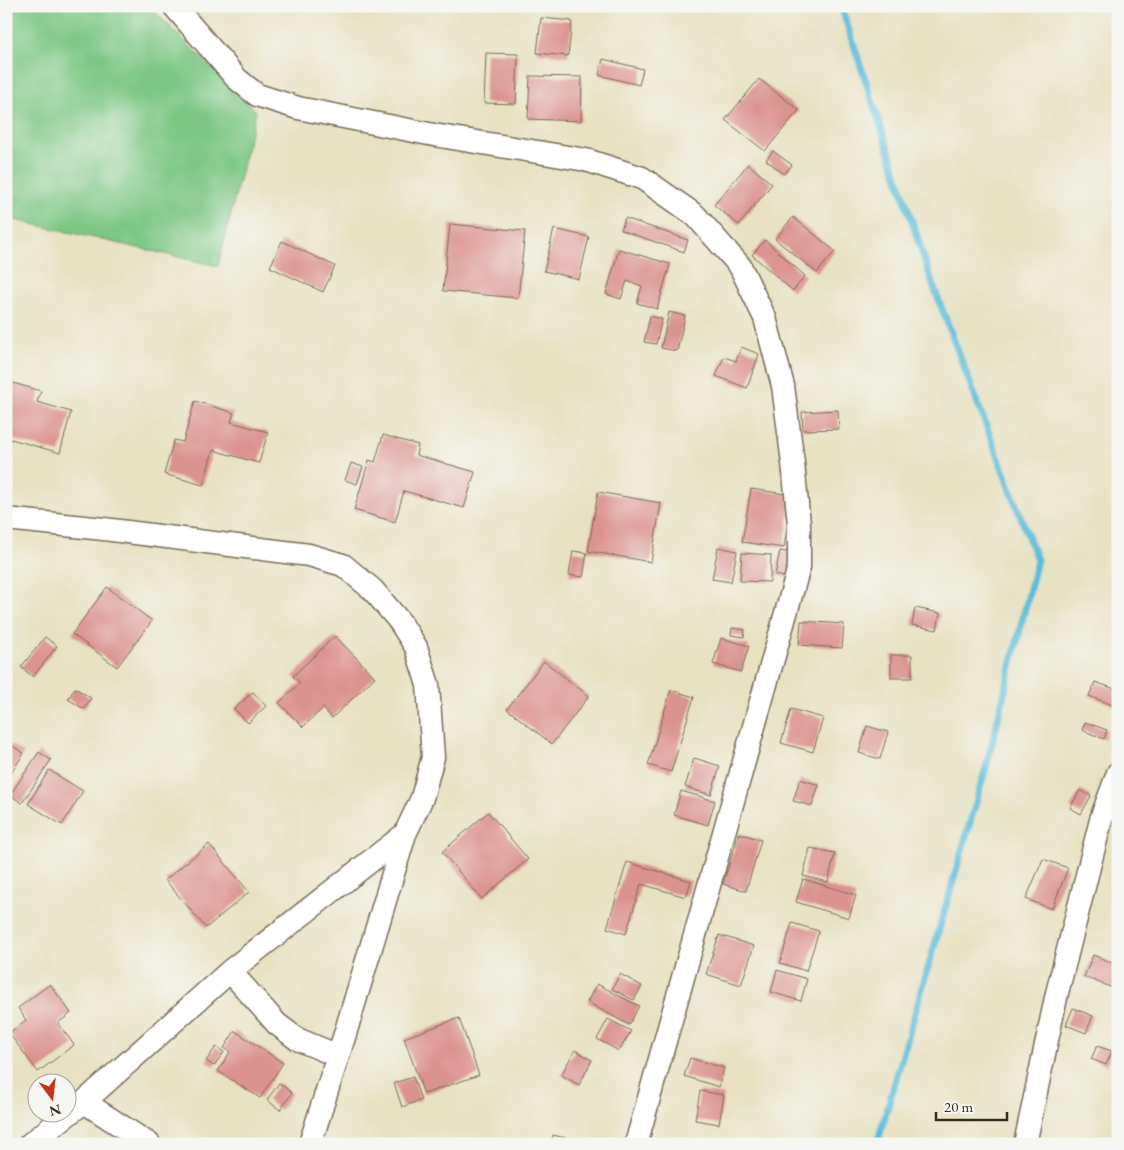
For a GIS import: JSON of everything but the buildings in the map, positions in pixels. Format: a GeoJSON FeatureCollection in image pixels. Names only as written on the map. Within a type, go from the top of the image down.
{"type":"FeatureCollection","features":[{"type":"Feature","properties":{"kind":"street"},"geometry":{"type":"LineString","coordinates":[[174,6],[237,79],[258,95],[298,108],[434,135],[586,160],[642,178],[695,215],[740,266],[765,318],[783,386],[794,463],[799,567],[636,1144]]}},
{"type":"Feature","properties":{"kind":"street"},"geometry":{"type":"LineString","coordinates":[[6,519],[104,529],[309,555],[343,566],[373,590],[400,622],[416,647],[428,685],[433,757],[422,798],[405,834],[310,1144]]}},
{"type":"Feature","properties":{"kind":"street"},"geometry":{"type":"LineString","coordinates":[[1025,1144],[1057,993],[1102,816],[1118,772]]}},
{"type":"Feature","properties":{"kind":"street"},"geometry":{"type":"LineString","coordinates":[[30,1144],[84,1102],[230,971],[405,834]]}},
{"type":"Feature","properties":{"kind":"street"},"geometry":{"type":"LineString","coordinates":[[230,971],[277,1024],[297,1039],[338,1056]]}},
{"type":"Feature","properties":{"kind":"street"},"geometry":{"type":"LineString","coordinates":[[84,1102],[149,1144]]}},
{"type":"Feature","properties":{"kind":"green space"},"geometry":{"type":"Polygon","coordinates":[[[6,6],[149,6],[256,111],[218,266],[6,218],[6,6]]]}},
{"type":"Feature","properties":{"kind":"waterway"},"geometry":{"type":"LineString","coordinates":[[841,6],[933,285],[1037,560],[987,764],[877,1144]]}}]}
